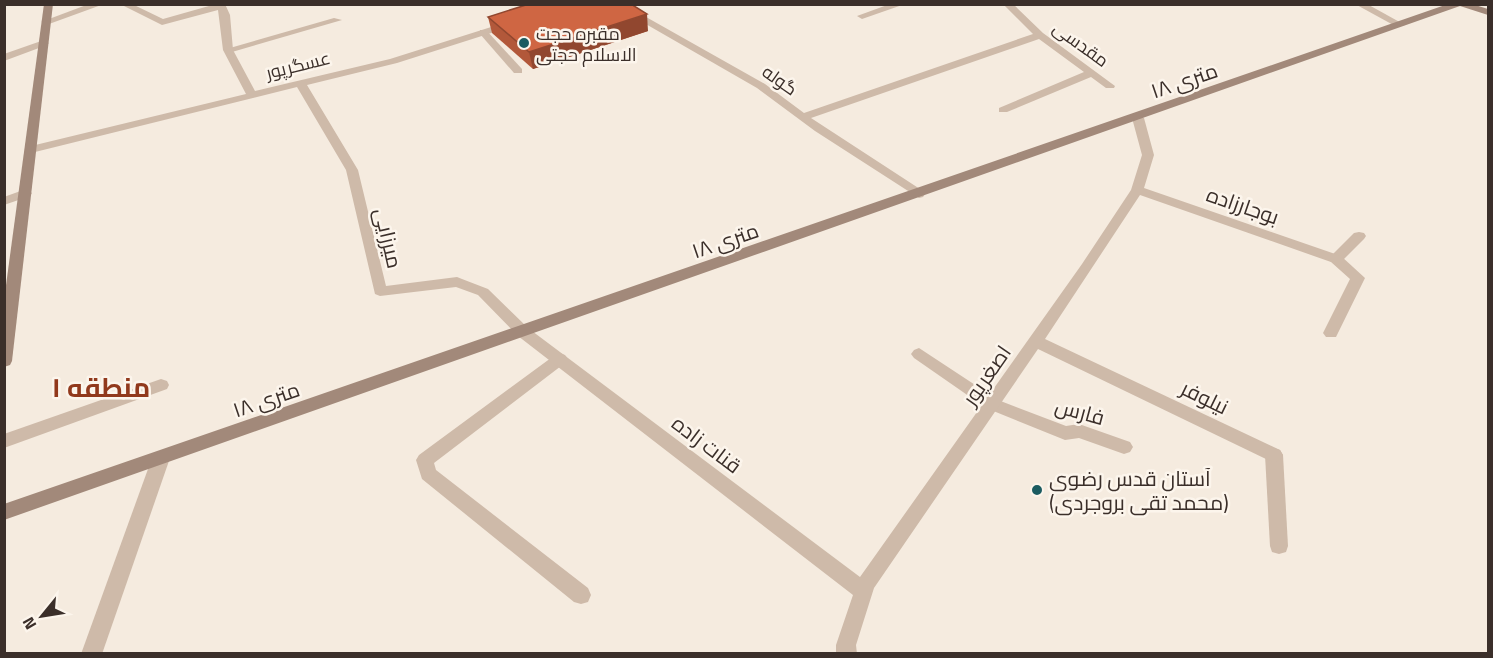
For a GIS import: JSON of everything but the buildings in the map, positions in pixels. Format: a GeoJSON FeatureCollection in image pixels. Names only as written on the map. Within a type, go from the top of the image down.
{"type":"FeatureCollection","features":[{"type":"Feature","properties":{"kind":"street"},"geometry":{"type":"LineString","coordinates":[[4,361],[49,4]]}},
{"type":"Feature","properties":{"kind":"street"},"geometry":{"type":"LineString","coordinates":[[46,22],[100,4]]}},
{"type":"Feature","properties":{"kind":"street"},"geometry":{"type":"LineString","coordinates":[[124,4],[162,22],[221,5],[225,15],[228,50],[252,95]]}},
{"type":"Feature","properties":{"kind":"street","name":"گوله"},"geometry":{"type":"LineString","coordinates":[[615,4],[761,86],[803,117],[919,194]]}},
{"type":"Feature","properties":{"kind":"street"},"geometry":{"type":"LineString","coordinates":[[862,16],[901,4]]}},
{"type":"Feature","properties":{"kind":"street","name":"مقدسی"},"geometry":{"type":"LineString","coordinates":[[1006,4],[1040,35],[1110,86]]}},
{"type":"Feature","properties":{"kind":"street"},"geometry":{"type":"LineString","coordinates":[[1359,4],[1400,25]]}},
{"type":"Feature","properties":{"kind":"street"},"geometry":{"type":"LineString","coordinates":[[1460,4],[1488,12]]}},
{"type":"Feature","properties":{"kind":"street","name":"۱۸ متری"},"geometry":{"type":"LineString","coordinates":[[4,512],[1460,4]]}},
{"type":"Feature","properties":{"kind":"street","name":"عسگرپور"},"geometry":{"type":"LineString","coordinates":[[31,148],[393,61],[526,18]]}},
{"type":"Feature","properties":{"kind":"street"},"geometry":{"type":"LineString","coordinates":[[228,50],[338,20]]}},
{"type":"Feature","properties":{"kind":"street"},"geometry":{"type":"LineString","coordinates":[[483,32],[518,71]]}},
{"type":"Feature","properties":{"kind":"street"},"geometry":{"type":"LineString","coordinates":[[803,117],[1040,35]]}},
{"type":"Feature","properties":{"kind":"street"},"geometry":{"type":"LineString","coordinates":[[4,58],[44,43]]}},
{"type":"Feature","properties":{"kind":"street"},"geometry":{"type":"LineString","coordinates":[[1003,110],[1091,73]]}},
{"type":"Feature","properties":{"kind":"street","name":"میرزایی"},"geometry":{"type":"LineString","coordinates":[[300,83],[352,170],[380,291],[457,282],[483,292],[523,332]]}},
{"type":"Feature","properties":{"kind":"street","name":"اصغرپور"},"geometry":{"type":"LineString","coordinates":[[847,653],[846,645],[866,584],[992,404],[1137,190],[1148,155],[1138,118]]}},
{"type":"Feature","properties":{"kind":"street","name":"بوجارزاده"},"geometry":{"type":"LineString","coordinates":[[1137,190],[1336,259],[1358,278],[1331,333]]}},
{"type":"Feature","properties":{"kind":"street"},"geometry":{"type":"LineString","coordinates":[[4,201],[26,193]]}},
{"type":"Feature","properties":{"kind":"street"},"geometry":{"type":"LineString","coordinates":[[1336,259],[1359,236]]}},
{"type":"Feature","properties":{"kind":"street","name":"قنات زاده"},"geometry":{"type":"LineString","coordinates":[[523,332],[863,591]]}},
{"type":"Feature","properties":{"kind":"street","name":"نیلوفر"},"geometry":{"type":"LineString","coordinates":[[1035,341],[1274,455],[1279,546]]}},
{"type":"Feature","properties":{"kind":"street","name":"فارس"},"geometry":{"type":"LineString","coordinates":[[919,354],[992,404],[1065,434],[1079,431],[1124,447]]}},
{"type":"Feature","properties":{"kind":"street"},"geometry":{"type":"LineString","coordinates":[[560,359],[425,460],[428,474],[581,594]]}},
{"type":"Feature","properties":{"kind":"street"},"geometry":{"type":"LineString","coordinates":[[4,441],[161,385]]}},
{"type":"Feature","properties":{"kind":"street"},"geometry":{"type":"LineString","coordinates":[[91,654],[161,458]]}},
{"type":"Feature","properties":{"kind":"place","name":"مقبره حجت الاسلام حجتی"},"geometry":{"type":"Point","coordinates":[524,43]}},
{"type":"Feature","properties":{"kind":"place","name":"آستان قدس رضوی (محمد تقی بروجردی)"},"geometry":{"type":"Point","coordinates":[1037,490]}},
{"type":"Feature","properties":{"kind":"district","name":"منطقه ۱"},"geometry":{"type":"Point","coordinates":[101,386]}}]}
